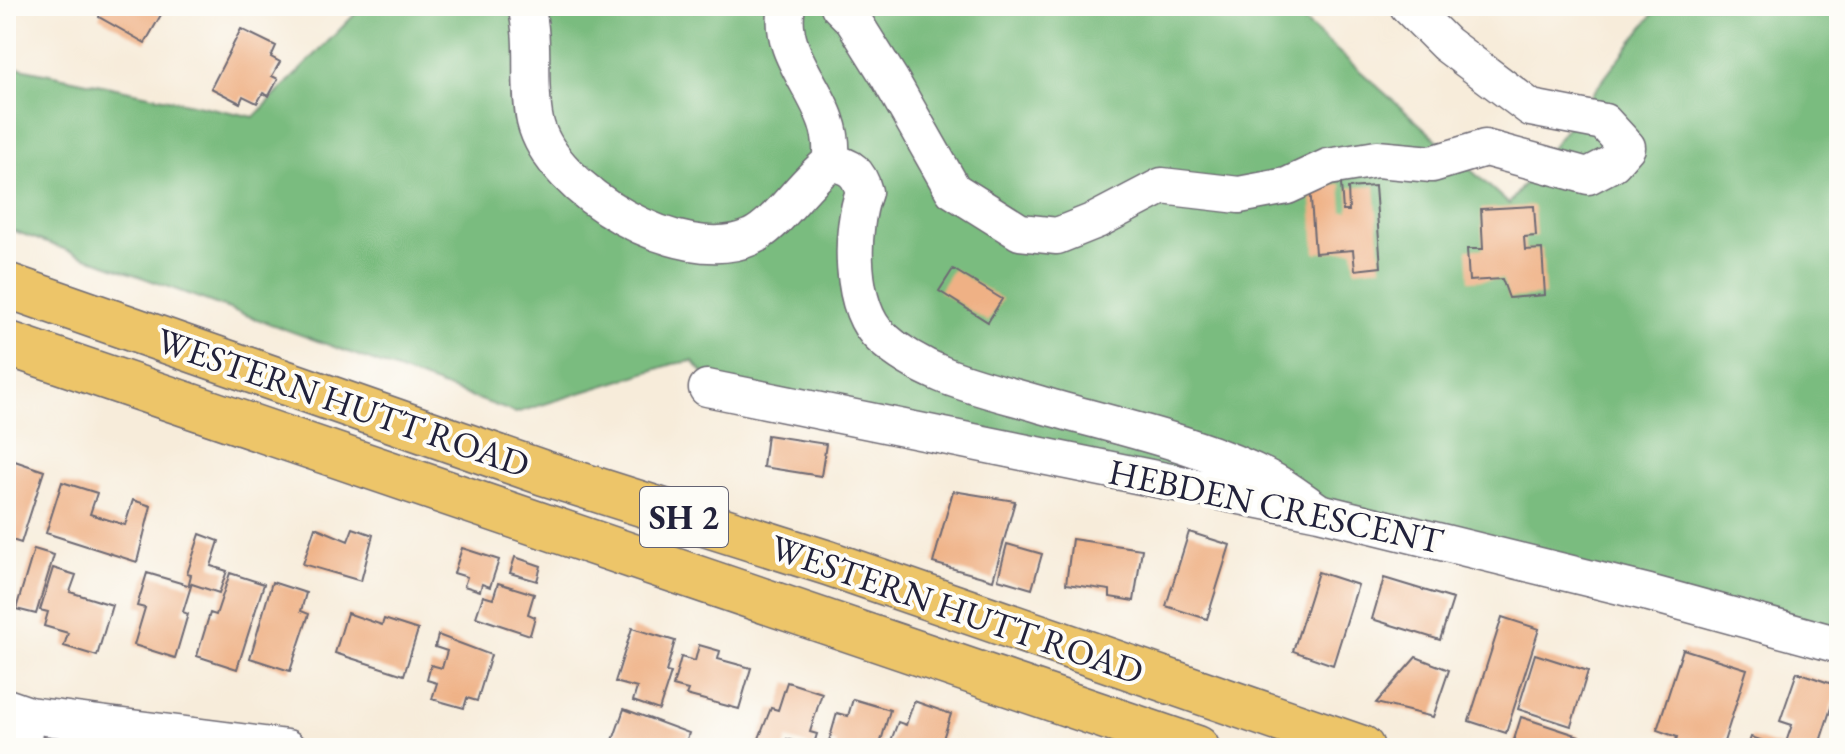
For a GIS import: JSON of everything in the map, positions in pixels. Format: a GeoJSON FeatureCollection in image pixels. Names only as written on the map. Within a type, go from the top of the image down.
{"type":"FeatureCollection","features":[{"type":"Feature","properties":{"kind":"highway","name":"WESTERN HUTT ROAD"},"geometry":{"type":"LineString","coordinates":[[6,285],[544,473],[828,563],[1362,748]]}},
{"type":"Feature","properties":{"kind":"highway","name":"WESTERN HUTT ROAD"},"geometry":{"type":"LineString","coordinates":[[6,343],[1197,748]]}},
{"type":"Feature","properties":{"kind":"street"},"geometry":{"type":"LineString","coordinates":[[526,6],[532,26],[535,120],[547,150],[570,179],[610,210],[702,245],[725,244],[752,237],[769,225],[809,178],[830,163],[834,144],[827,113],[800,70],[783,23],[787,6]]}},
{"type":"Feature","properties":{"kind":"street"},"geometry":{"type":"LineString","coordinates":[[839,6],[853,20],[890,79],[928,152],[953,190],[1020,232],[1057,236],[1097,220],[1162,186],[1239,195],[1287,186],[1328,167],[1377,159],[1432,164],[1485,148],[1588,176],[1613,163],[1627,147],[1604,122],[1531,108],[1446,44],[1408,6]]}},
{"type":"Feature","properties":{"kind":"street"},"geometry":{"type":"LineString","coordinates":[[830,163],[853,169],[864,192],[856,214],[855,256],[860,300],[878,336],[931,373],[1206,452],[1274,482],[1319,512]]}},
{"type":"Feature","properties":{"kind":"street","name":"HEBDEN CRESCENT"},"geometry":{"type":"LineString","coordinates":[[707,388],[1319,512],[1677,600],[1839,645]]}},
{"type":"Feature","properties":{"kind":"street"},"geometry":{"type":"LineString","coordinates":[[18,724],[287,748]]}},
{"type":"Feature","properties":{"kind":"green space"},"geometry":{"type":"Polygon","coordinates":[[[363,6],[1297,6],[1304,21],[1509,204],[1659,6],[1839,6],[1839,638],[711,382],[693,361],[673,364],[516,413],[6,228],[6,65],[254,117],[363,6]]]}},
{"type":"Feature","properties":{"kind":"building"},"geometry":{"type":"Polygon","coordinates":[[[103,6],[166,6],[145,43],[99,17],[103,6]]]}},
{"type":"Feature","properties":{"kind":"building"},"geometry":{"type":"Polygon","coordinates":[[[241,29],[276,46],[271,57],[280,62],[272,76],[278,79],[269,96],[263,93],[257,103],[243,96],[240,103],[211,88],[241,29]]]}},
{"type":"Feature","properties":{"kind":"building"},"geometry":{"type":"Polygon","coordinates":[[[1341,184],[1343,211],[1349,211],[1348,188],[1375,186],[1381,267],[1355,270],[1353,250],[1315,253],[1310,186],[1341,184]]]}},
{"type":"Feature","properties":{"kind":"building"},"geometry":{"type":"Polygon","coordinates":[[[1534,206],[1536,236],[1524,237],[1525,250],[1542,249],[1545,295],[1509,298],[1502,279],[1469,281],[1467,249],[1483,249],[1481,209],[1534,206]]]}},
{"type":"Feature","properties":{"kind":"building"},"geometry":{"type":"Polygon","coordinates":[[[953,269],[1002,299],[988,322],[939,291],[953,269]]]}},
{"type":"Feature","properties":{"kind":"building"},"geometry":{"type":"Polygon","coordinates":[[[767,435],[826,444],[821,476],[763,467],[767,435]]]}},
{"type":"Feature","properties":{"kind":"building"},"geometry":{"type":"Polygon","coordinates":[[[6,458],[44,471],[21,543],[12,540],[11,545],[6,544],[6,458]]]}},
{"type":"Feature","properties":{"kind":"building"},"geometry":{"type":"Polygon","coordinates":[[[62,482],[97,493],[90,514],[125,525],[133,500],[151,506],[137,562],[46,533],[62,482]]]}},
{"type":"Feature","properties":{"kind":"building"},"geometry":{"type":"Polygon","coordinates":[[[953,491],[1015,501],[993,580],[933,563],[953,491]]]}},
{"type":"Feature","properties":{"kind":"building"},"geometry":{"type":"Polygon","coordinates":[[[315,527],[348,541],[353,528],[373,535],[361,581],[303,564],[315,527]]]}},
{"type":"Feature","properties":{"kind":"building"},"geometry":{"type":"Polygon","coordinates":[[[1189,532],[1230,545],[1207,619],[1166,606],[1189,532]]]}},
{"type":"Feature","properties":{"kind":"building"},"geometry":{"type":"Polygon","coordinates":[[[200,534],[219,541],[211,566],[227,571],[219,593],[189,583],[191,575],[187,574],[200,534]]]}},
{"type":"Feature","properties":{"kind":"building"},"geometry":{"type":"Polygon","coordinates":[[[1072,539],[1142,549],[1134,601],[1110,597],[1110,590],[1066,584],[1072,539]]]}},
{"type":"Feature","properties":{"kind":"building"},"geometry":{"type":"Polygon","coordinates":[[[1007,544],[1042,554],[1032,589],[998,579],[1007,544]]]}},
{"type":"Feature","properties":{"kind":"building"},"geometry":{"type":"Polygon","coordinates":[[[462,548],[499,560],[490,587],[482,584],[480,591],[464,586],[467,577],[454,573],[462,548]]]}},
{"type":"Feature","properties":{"kind":"building"},"geometry":{"type":"Polygon","coordinates":[[[34,549],[54,555],[36,614],[16,609],[34,549]]]}},
{"type":"Feature","properties":{"kind":"building"},"geometry":{"type":"Polygon","coordinates":[[[515,557],[541,566],[537,581],[510,573],[515,557]]]}},
{"type":"Feature","properties":{"kind":"building"},"geometry":{"type":"Polygon","coordinates":[[[53,568],[76,575],[70,592],[112,605],[97,656],[64,646],[68,633],[44,626],[48,612],[40,610],[53,568]]]}},
{"type":"Feature","properties":{"kind":"building"},"geometry":{"type":"Polygon","coordinates":[[[1318,572],[1358,585],[1333,665],[1293,651],[1318,572]]]}},
{"type":"Feature","properties":{"kind":"building"},"geometry":{"type":"Polygon","coordinates":[[[147,573],[191,586],[183,612],[188,614],[175,658],[134,645],[145,608],[137,606],[147,573]]]}},
{"type":"Feature","properties":{"kind":"building"},"geometry":{"type":"Polygon","coordinates":[[[230,573],[264,584],[237,669],[197,656],[210,613],[216,615],[230,573]]]}},
{"type":"Feature","properties":{"kind":"building"},"geometry":{"type":"Polygon","coordinates":[[[1384,578],[1453,599],[1440,640],[1372,619],[1384,578]]]}},
{"type":"Feature","properties":{"kind":"building"},"geometry":{"type":"Polygon","coordinates":[[[272,582],[306,593],[301,611],[309,614],[290,671],[250,658],[272,582]]]}},
{"type":"Feature","properties":{"kind":"building"},"geometry":{"type":"Polygon","coordinates":[[[498,583],[534,594],[528,614],[535,617],[530,635],[476,617],[483,596],[493,599],[498,583]]]}},
{"type":"Feature","properties":{"kind":"building"},"geometry":{"type":"Polygon","coordinates":[[[347,613],[382,625],[384,619],[418,630],[404,675],[335,653],[347,613]]]}},
{"type":"Feature","properties":{"kind":"building"},"geometry":{"type":"Polygon","coordinates":[[[1502,617],[1539,629],[1506,733],[1469,721],[1502,617]]]}},
{"type":"Feature","properties":{"kind":"building"},"geometry":{"type":"Polygon","coordinates":[[[632,628],[675,641],[666,672],[671,673],[659,710],[633,701],[637,688],[615,682],[632,628]]]}},
{"type":"Feature","properties":{"kind":"building"},"geometry":{"type":"Polygon","coordinates":[[[438,635],[491,655],[477,701],[467,698],[464,708],[432,699],[437,683],[427,680],[431,665],[442,668],[447,651],[435,647],[438,635]]]}},
{"type":"Feature","properties":{"kind":"building"},"geometry":{"type":"Polygon","coordinates":[[[699,645],[720,651],[718,659],[751,668],[739,709],[686,695],[688,690],[673,686],[681,657],[695,661],[699,645]]]}},
{"type":"Feature","properties":{"kind":"building"},"geometry":{"type":"Polygon","coordinates":[[[1683,649],[1747,669],[1722,748],[1674,748],[1677,737],[1657,730],[1683,649]]]}},
{"type":"Feature","properties":{"kind":"building"},"geometry":{"type":"Polygon","coordinates":[[[1535,654],[1588,671],[1571,726],[1518,709],[1535,654]]]}},
{"type":"Feature","properties":{"kind":"building"},"geometry":{"type":"Polygon","coordinates":[[[1416,657],[1449,670],[1433,717],[1376,703],[1416,657]]]}},
{"type":"Feature","properties":{"kind":"building"},"geometry":{"type":"Polygon","coordinates":[[[1797,672],[1838,686],[1818,748],[1784,748],[1792,725],[1780,721],[1797,672]]]}},
{"type":"Feature","properties":{"kind":"building"},"geometry":{"type":"Polygon","coordinates":[[[787,682],[822,693],[810,732],[817,734],[813,747],[787,739],[784,748],[756,746],[771,708],[778,710],[787,682]]]}},
{"type":"Feature","properties":{"kind":"building"},"geometry":{"type":"Polygon","coordinates":[[[853,699],[890,710],[879,748],[835,748],[837,743],[829,741],[837,713],[848,716],[853,699]]]}},
{"type":"Feature","properties":{"kind":"building"},"geometry":{"type":"Polygon","coordinates":[[[914,701],[951,714],[940,748],[889,746],[898,722],[906,725],[914,701]]]}},
{"type":"Feature","properties":{"kind":"building"},"geometry":{"type":"Polygon","coordinates":[[[624,709],[689,733],[684,748],[625,748],[612,743],[624,709]]]}},
{"type":"Feature","properties":{"kind":"building"},"geometry":{"type":"Polygon","coordinates":[[[1521,717],[1579,736],[1575,748],[1530,748],[1513,743],[1521,717]]]}},
{"type":"Feature","properties":{"kind":"building"},"geometry":{"type":"Polygon","coordinates":[[[1751,737],[1782,747],[1782,748],[1747,748],[1751,737]]]}}]}
